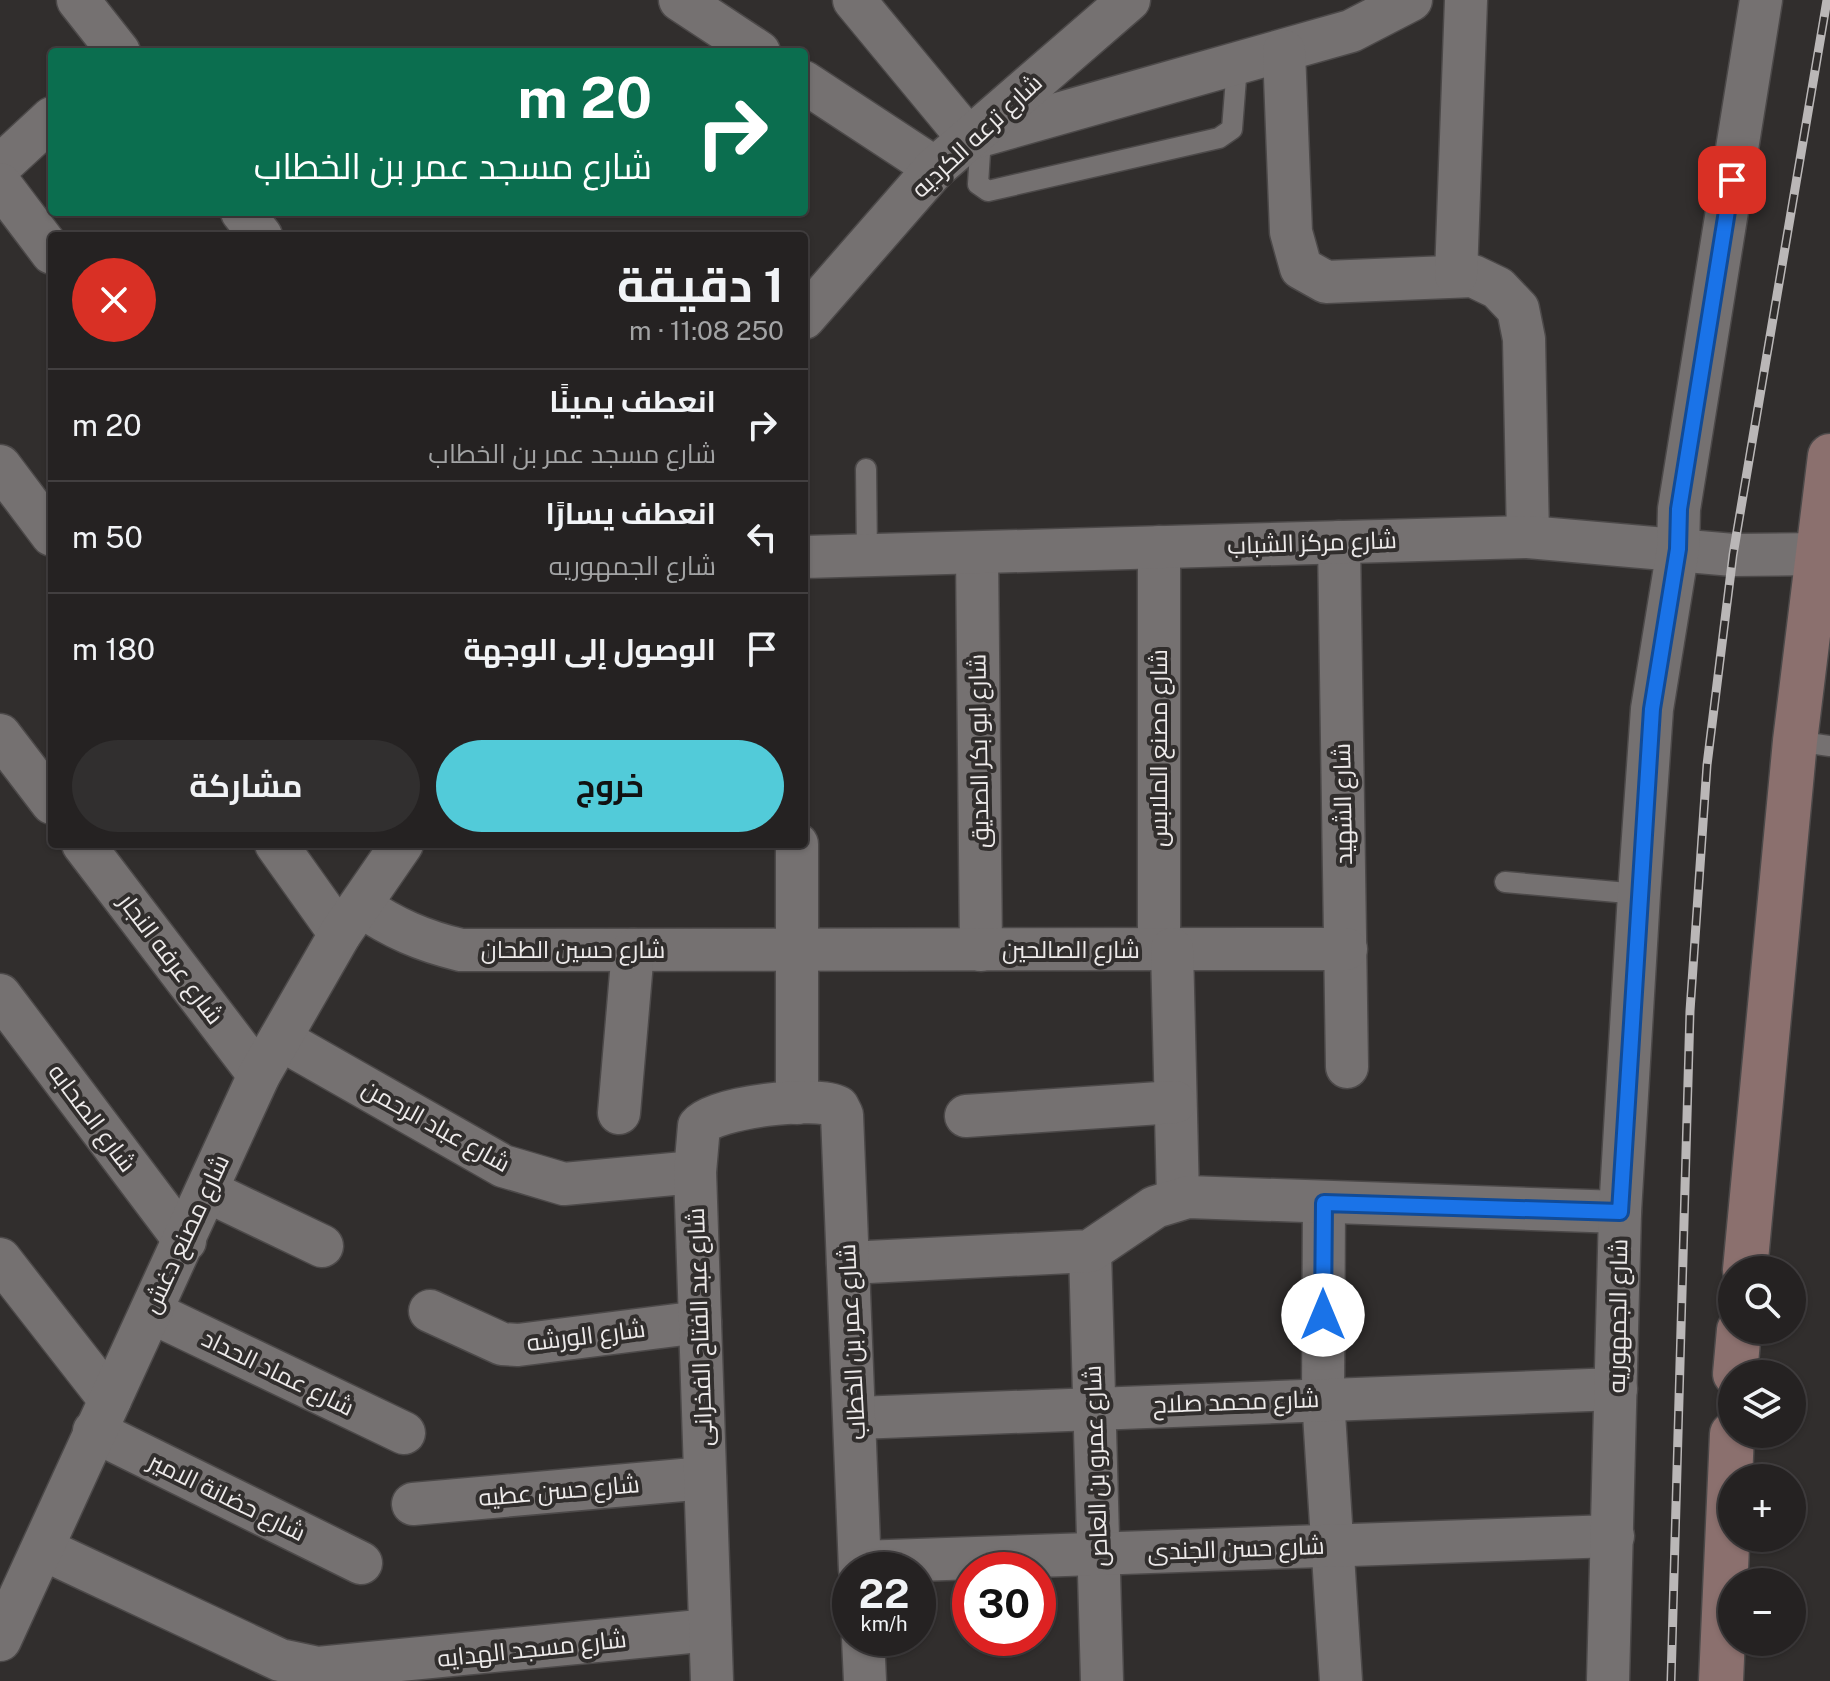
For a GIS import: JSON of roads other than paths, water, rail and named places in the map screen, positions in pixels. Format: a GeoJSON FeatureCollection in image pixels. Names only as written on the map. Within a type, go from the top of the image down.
{"type":"FeatureCollection","features":[{"type":"Feature","properties":{"kind":"main road"},"geometry":{"type":"LineString","coordinates":[[1747,1256],[1812,744],[1830,456]]}},
{"type":"Feature","properties":{"kind":"main road"},"geometry":{"type":"LineString","coordinates":[[1721,1681],[1731,1448]]}},
{"type":"Feature","properties":{"kind":"street"},"geometry":{"type":"LineString","coordinates":[[78,0],[116,48]]}},
{"type":"Feature","properties":{"kind":"street"},"geometry":{"type":"LineString","coordinates":[[680,0],[753,48]]}},
{"type":"Feature","properties":{"kind":"street"},"geometry":{"type":"LineString","coordinates":[[854,0],[975,138],[1237,66],[1351,31],[1411,0]]}},
{"type":"Feature","properties":{"kind":"street","name":"شارع ترعه الكرديه"},"geometry":{"type":"LineString","coordinates":[[808,313],[935,168],[975,138],[1129,0]]}},
{"type":"Feature","properties":{"kind":"street"},"geometry":{"type":"LineString","coordinates":[[1456,275],[1466,0]]}},
{"type":"Feature","properties":{"kind":"street","name":"شارع الجمهوريه"},"geometry":{"type":"LineString","coordinates":[[1608,1681],[1620,1212],[1652,709],[1678,549],[1679,509],[1761,0]]}},
{"type":"Feature","properties":{"kind":"street"},"geometry":{"type":"LineString","coordinates":[[1284,51],[1291,232],[1301,268],[1326,282],[1473,276],[1498,288],[1518,309],[1524,339],[1528,537]]}},
{"type":"Feature","properties":{"kind":"street"},"geometry":{"type":"LineString","coordinates":[[808,85],[935,168]]}},
{"type":"Feature","properties":{"kind":"street"},"geometry":{"type":"LineString","coordinates":[[0,166],[48,122]]}},
{"type":"Feature","properties":{"kind":"street"},"geometry":{"type":"LineString","coordinates":[[0,184],[48,248]]}},
{"type":"Feature","properties":{"kind":"street"},"geometry":{"type":"LineString","coordinates":[[245,216],[258,232]]}},
{"type":"Feature","properties":{"kind":"street"},"geometry":{"type":"LineString","coordinates":[[0,466],[48,530]]}},
{"type":"Feature","properties":{"kind":"street","name":"شارع مركز الشباب"},"geometry":{"type":"LineString","coordinates":[[808,557],[1528,537],[1733,555],[1825,538]]}},
{"type":"Feature","properties":{"kind":"street","name":"شارع الشهيد"},"geometry":{"type":"LineString","coordinates":[[1339,542],[1347,1067]]}},
{"type":"Feature","properties":{"kind":"street","name":"شارع مصنع الملابس"},"geometry":{"type":"LineString","coordinates":[[1159,547],[1166,949],[1178,1198]]}},
{"type":"Feature","properties":{"kind":"street","name":"شارع ابو بكر الصديق"},"geometry":{"type":"LineString","coordinates":[[977,553],[981,950]]}},
{"type":"Feature","properties":{"kind":"street"},"geometry":{"type":"LineString","coordinates":[[0,735],[48,798]]}},
{"type":"Feature","properties":{"kind":"street","name":"شارع عرفه النجار"},"geometry":{"type":"LineString","coordinates":[[86,848],[259,1075]]}},
{"type":"Feature","properties":{"kind":"street"},"geometry":{"type":"LineString","coordinates":[[280,848],[350,920]]}},
{"type":"Feature","properties":{"kind":"street","name":"شارع مصنع دغش"},"geometry":{"type":"LineString","coordinates":[[0,1640],[259,1075],[350,920],[399,848]]}},
{"type":"Feature","properties":{"kind":"street"},"geometry":{"type":"LineString","coordinates":[[797,848],[797,1103]]}},
{"type":"Feature","properties":{"kind":"street","name":"شارع حسين الطحان"},"geometry":{"type":"LineString","coordinates":[[350,920],[391,927],[425,942],[461,950],[797,950]]}},
{"type":"Feature","properties":{"kind":"street","name":"شارع الصالحين"},"geometry":{"type":"LineString","coordinates":[[797,950],[1346,949]]}},
{"type":"Feature","properties":{"kind":"street"},"geometry":{"type":"LineString","coordinates":[[619,1113],[633,950]]}},
{"type":"Feature","properties":{"kind":"street","name":"شارع الصحابه"},"geometry":{"type":"LineString","coordinates":[[0,995],[185,1241]]}},
{"type":"Feature","properties":{"kind":"street","name":"شارع عباد الرحمن"},"geometry":{"type":"LineString","coordinates":[[280,1039],[503,1166],[543,1180],[564,1184],[695,1172]]}},
{"type":"Feature","properties":{"kind":"street"},"geometry":{"type":"LineString","coordinates":[[966,1116],[1175,1102]]}},
{"type":"Feature","properties":{"kind":"street","name":"شارع عبد الفتاح الفخرانى"},"geometry":{"type":"LineString","coordinates":[[712,1681],[695,1172],[699,1126],[706,1119],[733,1111],[797,1103],[830,1103],[838,1107],[842,1115]]}},
{"type":"Feature","properties":{"kind":"street","name":"شارع عمر بن الخطاب"},"geometry":{"type":"LineString","coordinates":[[842,1115],[857,1418],[860,1552]]}},
{"type":"Feature","properties":{"kind":"street"},"geometry":{"type":"LineString","coordinates":[[207,1191],[322,1246]]}},
{"type":"Feature","properties":{"kind":"street"},"geometry":{"type":"LineString","coordinates":[[848,1263],[1090,1251],[1120,1233],[1137,1217],[1178,1198],[1620,1212]]}},
{"type":"Feature","properties":{"kind":"street"},"geometry":{"type":"LineString","coordinates":[[1324,1203],[1323,1398],[1341,1681]]}},
{"type":"Feature","properties":{"kind":"street","name":"شارع عمرو بن العاص"},"geometry":{"type":"LineString","coordinates":[[1090,1251],[1102,1681]]}},
{"type":"Feature","properties":{"kind":"street"},"geometry":{"type":"LineString","coordinates":[[0,1259],[14,1302],[102,1416]]}},
{"type":"Feature","properties":{"kind":"street","name":"شارع الورشه"},"geometry":{"type":"LineString","coordinates":[[430,1311],[502,1344],[518,1345],[700,1322]]}},
{"type":"Feature","properties":{"kind":"street","name":"شارع عماد الحداد"},"geometry":{"type":"LineString","coordinates":[[151,1312],[404,1433]]}},
{"type":"Feature","properties":{"kind":"street","name":"شارع محمد صلاح"},"geometry":{"type":"LineString","coordinates":[[857,1418],[1616,1389]]}},
{"type":"Feature","properties":{"kind":"street","name":"شارع حضانة الامير"},"geometry":{"type":"LineString","coordinates":[[102,1416],[361,1563]]}},
{"type":"Feature","properties":{"kind":"street","name":"شارع حسن عطيه"},"geometry":{"type":"LineString","coordinates":[[413,1504],[705,1478]]}},
{"type":"Feature","properties":{"kind":"street","name":"شارع حسن الجندى"},"geometry":{"type":"LineString","coordinates":[[936,1562],[1613,1536]]}},
{"type":"Feature","properties":{"kind":"street","name":"شارع مسجد الهدايه"},"geometry":{"type":"LineString","coordinates":[[43,1549],[280,1660],[318,1668],[710,1630]]}},
{"type":"Feature","properties":{"kind":"street"},"geometry":{"type":"LineString","coordinates":[[864,1656],[865,1681]]}},
{"type":"Feature","properties":{"kind":"lane"},"geometry":{"type":"LineString","coordinates":[[975,138],[978,184],[988,191],[1219,138],[1232,129],[1237,66]]}},
{"type":"Feature","properties":{"kind":"lane"},"geometry":{"type":"LineString","coordinates":[[866,469],[867,555]]}},
{"type":"Feature","properties":{"kind":"lane"},"geometry":{"type":"LineString","coordinates":[[1505,882],[1639,894]]}},
{"type":"Feature","properties":{"kind":"railway"},"geometry":{"type":"LineString","coordinates":[[1671,1681],[1690,1011],[1707,765],[1733,555],[1827,0]]}}]}
